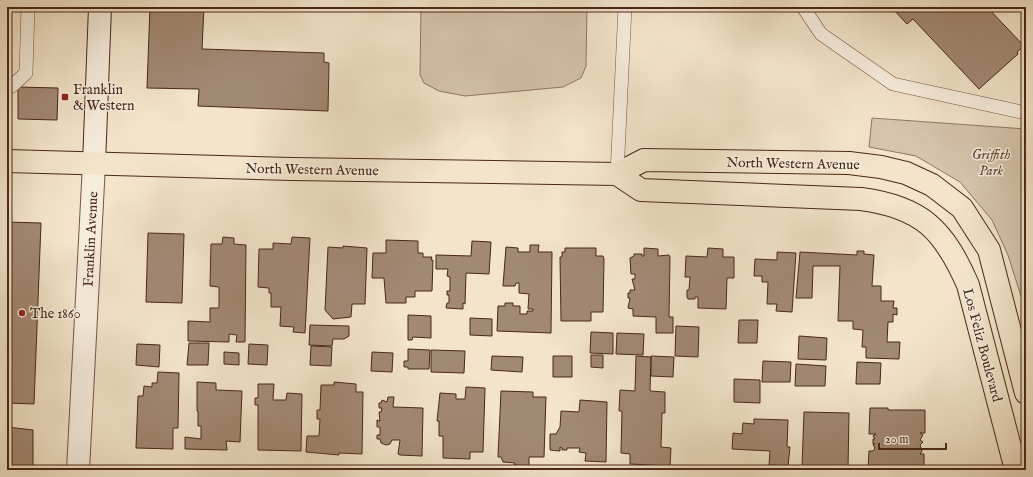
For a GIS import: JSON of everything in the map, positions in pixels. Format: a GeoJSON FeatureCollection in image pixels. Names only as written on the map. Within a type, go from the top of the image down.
{"type":"FeatureCollection","features":[{"type":"Feature","properties":{"kind":"main road","name":"North Western Avenue"},"geometry":{"type":"LineString","coordinates":[[7,161],[617,174],[644,160],[849,163],[881,167],[906,173],[932,185],[962,208]]}},
{"type":"Feature","properties":{"kind":"main road","name":"Los Feliz Boulevard"},"geometry":{"type":"LineString","coordinates":[[617,174],[641,190],[880,201],[915,214],[933,227],[946,242],[958,261],[968,284],[1016,470]]}},
{"type":"Feature","properties":{"kind":"main road","name":"Los Feliz Boulevard"},"geometry":{"type":"LineString","coordinates":[[962,208],[989,250],[1026,393]]}},
{"type":"Feature","properties":{"kind":"street","name":"Franklin Avenue"},"geometry":{"type":"LineString","coordinates":[[78,470],[94,164],[100,7]]}},
{"type":"Feature","properties":{"kind":"lane"},"geometry":{"type":"LineString","coordinates":[[7,88],[12,86],[26,73],[28,7]]}},
{"type":"Feature","properties":{"kind":"lane"},"geometry":{"type":"LineString","coordinates":[[617,174],[625,7]]}},
{"type":"Feature","properties":{"kind":"lane"},"geometry":{"type":"LineString","coordinates":[[804,7],[821,34],[893,84],[1026,113]]}},
{"type":"Feature","properties":{"kind":"green space"},"geometry":{"type":"Polygon","coordinates":[[[421,7],[587,7],[586,66],[581,78],[563,87],[465,96],[439,91],[424,83],[420,75],[421,7]]]}},
{"type":"Feature","properties":{"kind":"green space","name":"Griffith Park"},"geometry":{"type":"Polygon","coordinates":[[[872,118],[1026,129],[1026,312],[1008,255],[992,220],[960,182],[916,156],[869,147],[872,118]]]}},
{"type":"Feature","properties":{"kind":"building"},"geometry":{"type":"Polygon","coordinates":[[[150,7],[204,7],[202,49],[324,53],[324,62],[329,63],[328,111],[198,106],[199,89],[147,88],[150,7]]]}},
{"type":"Feature","properties":{"kind":"building"},"geometry":{"type":"Polygon","coordinates":[[[891,7],[987,7],[1024,46],[1017,52],[1018,54],[979,89],[913,19],[907,24],[891,7]]]}},
{"type":"Feature","properties":{"kind":"building"},"geometry":{"type":"Polygon","coordinates":[[[18,87],[58,88],[57,120],[18,119],[18,87]]]}},
{"type":"Feature","properties":{"kind":"building","name":"The 1860"},"geometry":{"type":"Polygon","coordinates":[[[7,222],[41,223],[34,404],[7,403],[7,222]]]}},
{"type":"Feature","properties":{"kind":"building"},"geometry":{"type":"Polygon","coordinates":[[[148,233],[184,234],[182,303],[146,302],[148,233]]]}},
{"type":"Feature","properties":{"kind":"building"},"geometry":{"type":"Polygon","coordinates":[[[223,237],[234,238],[234,244],[246,245],[245,342],[236,342],[237,335],[229,334],[229,342],[188,341],[188,321],[210,322],[210,308],[219,308],[219,287],[210,286],[211,244],[222,244],[223,237]]]}},
{"type":"Feature","properties":{"kind":"building"},"geometry":{"type":"Polygon","coordinates":[[[292,237],[310,238],[305,333],[293,332],[294,327],[280,326],[281,307],[271,307],[271,293],[269,293],[269,288],[258,287],[259,249],[273,249],[273,243],[291,244],[292,237]]]}},
{"type":"Feature","properties":{"kind":"building"},"geometry":{"type":"Polygon","coordinates":[[[386,240],[418,241],[418,253],[423,253],[423,257],[432,257],[431,260],[433,260],[432,291],[415,291],[415,297],[406,297],[406,303],[386,303],[384,278],[372,278],[373,253],[386,253],[386,240]]]}},
{"type":"Feature","properties":{"kind":"building"},"geometry":{"type":"Polygon","coordinates":[[[472,241],[491,242],[489,274],[466,273],[465,304],[463,303],[463,309],[446,308],[447,303],[449,303],[449,295],[447,295],[447,291],[450,291],[450,277],[447,276],[448,269],[436,269],[436,255],[471,256],[472,241]]]}},
{"type":"Feature","properties":{"kind":"building"},"geometry":{"type":"Polygon","coordinates":[[[530,245],[539,245],[538,252],[552,252],[551,333],[497,331],[498,306],[505,306],[505,303],[513,303],[513,306],[520,306],[520,314],[527,314],[527,311],[533,311],[533,309],[528,309],[529,294],[519,293],[519,283],[516,283],[515,286],[503,286],[506,247],[518,248],[518,252],[530,252],[530,245]]]}},
{"type":"Feature","properties":{"kind":"building"},"geometry":{"type":"Polygon","coordinates":[[[343,246],[367,248],[365,304],[352,304],[351,317],[333,319],[325,310],[328,247],[343,248],[343,246]]]}},
{"type":"Feature","properties":{"kind":"building"},"geometry":{"type":"Polygon","coordinates":[[[565,248],[596,248],[596,256],[603,256],[603,312],[591,312],[591,321],[561,321],[560,257],[562,257],[562,252],[565,252],[565,248]]]}},
{"type":"Feature","properties":{"kind":"building"},"geometry":{"type":"Polygon","coordinates":[[[644,248],[658,249],[658,256],[669,255],[670,257],[669,317],[673,317],[673,333],[656,333],[656,317],[633,316],[633,309],[628,308],[630,298],[628,298],[628,293],[630,293],[630,290],[635,290],[632,279],[635,279],[635,274],[631,274],[630,258],[634,256],[634,254],[642,254],[642,256],[644,256],[644,248]]]}},
{"type":"Feature","properties":{"kind":"building"},"geometry":{"type":"Polygon","coordinates":[[[708,248],[723,249],[723,257],[734,257],[734,278],[727,278],[726,309],[698,308],[698,297],[695,297],[695,299],[688,299],[687,297],[690,277],[685,277],[686,256],[707,257],[708,248]]]}},
{"type":"Feature","properties":{"kind":"building"},"geometry":{"type":"Polygon","coordinates":[[[857,251],[864,251],[864,254],[874,255],[872,286],[881,286],[881,301],[894,301],[893,308],[897,308],[897,315],[893,314],[893,322],[888,322],[887,342],[900,342],[899,359],[866,358],[866,347],[862,347],[863,330],[853,329],[853,321],[838,321],[840,266],[813,266],[812,298],[796,298],[800,252],[857,255],[857,251]]]}},
{"type":"Feature","properties":{"kind":"building"},"geometry":{"type":"Polygon","coordinates":[[[777,252],[796,253],[792,312],[776,311],[777,304],[767,304],[768,282],[762,282],[762,276],[754,276],[755,259],[777,260],[777,252]]]}},
{"type":"Feature","properties":{"kind":"building"},"geometry":{"type":"Polygon","coordinates":[[[408,315],[431,316],[431,338],[413,337],[412,340],[408,340],[408,315]]]}},
{"type":"Feature","properties":{"kind":"building"},"geometry":{"type":"Polygon","coordinates":[[[470,318],[492,319],[492,336],[470,335],[470,318]]]}},
{"type":"Feature","properties":{"kind":"building"},"geometry":{"type":"Polygon","coordinates":[[[739,320],[758,320],[757,343],[738,343],[739,320]]]}},
{"type":"Feature","properties":{"kind":"building"},"geometry":{"type":"Polygon","coordinates":[[[310,325],[349,326],[349,336],[344,339],[333,339],[332,346],[309,345],[310,325]]]}},
{"type":"Feature","properties":{"kind":"building"},"geometry":{"type":"Polygon","coordinates":[[[676,326],[699,327],[698,357],[675,356],[676,326]]]}},
{"type":"Feature","properties":{"kind":"building"},"geometry":{"type":"Polygon","coordinates":[[[591,332],[613,333],[613,354],[590,353],[591,332]]]}},
{"type":"Feature","properties":{"kind":"building"},"geometry":{"type":"Polygon","coordinates":[[[617,333],[644,334],[643,355],[616,354],[617,333]]]}},
{"type":"Feature","properties":{"kind":"building"},"geometry":{"type":"Polygon","coordinates":[[[799,336],[827,338],[826,360],[798,359],[799,336]]]}},
{"type":"Feature","properties":{"kind":"building"},"geometry":{"type":"Polygon","coordinates":[[[189,343],[209,343],[208,365],[187,365],[189,343]]]}},
{"type":"Feature","properties":{"kind":"building"},"geometry":{"type":"Polygon","coordinates":[[[137,344],[160,345],[159,367],[136,365],[137,344]]]}},
{"type":"Feature","properties":{"kind":"building"},"geometry":{"type":"Polygon","coordinates":[[[249,344],[268,345],[267,365],[248,364],[249,344]]]}},
{"type":"Feature","properties":{"kind":"building"},"geometry":{"type":"Polygon","coordinates":[[[311,346],[332,347],[331,366],[310,365],[311,346]]]}},
{"type":"Feature","properties":{"kind":"building"},"geometry":{"type":"Polygon","coordinates":[[[408,349],[430,350],[429,369],[408,369],[408,367],[404,367],[404,361],[408,361],[408,349]]]}},
{"type":"Feature","properties":{"kind":"building"},"geometry":{"type":"Polygon","coordinates":[[[431,350],[465,351],[464,373],[431,372],[431,350]]]}},
{"type":"Feature","properties":{"kind":"building"},"geometry":{"type":"Polygon","coordinates":[[[224,352],[239,353],[239,365],[224,364],[224,352]]]}},
{"type":"Feature","properties":{"kind":"building"},"geometry":{"type":"Polygon","coordinates":[[[372,352],[393,353],[392,372],[371,371],[372,352]]]}},
{"type":"Feature","properties":{"kind":"building"},"geometry":{"type":"Polygon","coordinates":[[[591,355],[603,355],[603,368],[591,367],[591,355]]]}},
{"type":"Feature","properties":{"kind":"building"},"geometry":{"type":"Polygon","coordinates":[[[492,356],[523,357],[522,372],[491,370],[492,356]]]}},
{"type":"Feature","properties":{"kind":"building"},"geometry":{"type":"Polygon","coordinates":[[[553,356],[572,356],[572,377],[553,377],[553,356]]]}},
{"type":"Feature","properties":{"kind":"building"},"geometry":{"type":"Polygon","coordinates":[[[636,356],[651,357],[650,391],[665,392],[665,413],[662,413],[661,447],[671,448],[670,466],[630,464],[630,454],[621,453],[622,411],[619,411],[620,390],[635,391],[636,356]]]}},
{"type":"Feature","properties":{"kind":"building"},"geometry":{"type":"Polygon","coordinates":[[[651,356],[674,357],[673,377],[651,376],[651,356]]]}},
{"type":"Feature","properties":{"kind":"building"},"geometry":{"type":"Polygon","coordinates":[[[763,361],[791,362],[790,382],[762,382],[763,361]]]}},
{"type":"Feature","properties":{"kind":"building"},"geometry":{"type":"Polygon","coordinates":[[[857,362],[881,363],[880,384],[856,384],[857,362]]]}},
{"type":"Feature","properties":{"kind":"building"},"geometry":{"type":"Polygon","coordinates":[[[796,364],[826,366],[825,386],[795,386],[796,364]]]}},
{"type":"Feature","properties":{"kind":"building"},"geometry":{"type":"Polygon","coordinates":[[[158,372],[179,373],[178,428],[173,428],[173,449],[136,448],[138,396],[143,396],[144,386],[152,387],[152,383],[157,383],[158,372]]]}},
{"type":"Feature","properties":{"kind":"building"},"geometry":{"type":"Polygon","coordinates":[[[734,379],[760,380],[760,403],[734,402],[734,379]]]}},
{"type":"Feature","properties":{"kind":"building"},"geometry":{"type":"Polygon","coordinates":[[[197,382],[216,383],[216,390],[242,391],[240,442],[226,441],[227,450],[185,449],[185,437],[201,439],[201,426],[198,426],[197,382]]]}},
{"type":"Feature","properties":{"kind":"building"},"geometry":{"type":"Polygon","coordinates":[[[334,382],[356,384],[356,392],[363,392],[362,454],[339,453],[339,455],[306,452],[307,436],[319,436],[320,419],[317,419],[317,410],[320,410],[321,385],[334,385],[334,382]]]}},
{"type":"Feature","properties":{"kind":"building"},"geometry":{"type":"Polygon","coordinates":[[[258,384],[274,384],[273,400],[286,400],[287,393],[302,394],[301,451],[258,450],[258,405],[255,405],[255,398],[258,398],[258,384]]]}},
{"type":"Feature","properties":{"kind":"building"},"geometry":{"type":"Polygon","coordinates":[[[466,387],[485,388],[483,452],[470,452],[470,459],[443,458],[443,436],[439,436],[439,421],[437,421],[440,393],[456,394],[456,399],[465,399],[466,387]]]}},
{"type":"Feature","properties":{"kind":"building"},"geometry":{"type":"Polygon","coordinates":[[[501,391],[533,392],[533,397],[546,397],[544,457],[529,457],[529,466],[514,465],[515,463],[503,462],[501,457],[498,457],[501,391]]]}},
{"type":"Feature","properties":{"kind":"building"},"geometry":{"type":"Polygon","coordinates":[[[388,397],[394,397],[393,407],[423,408],[422,456],[398,454],[400,440],[392,440],[390,444],[386,445],[381,443],[380,439],[377,439],[377,435],[380,435],[380,427],[377,427],[377,420],[380,421],[379,412],[381,412],[382,408],[379,408],[379,403],[381,403],[382,400],[387,402],[388,397]]]}},
{"type":"Feature","properties":{"kind":"building"},"geometry":{"type":"Polygon","coordinates":[[[580,400],[607,402],[606,462],[585,461],[586,453],[579,452],[580,448],[567,448],[567,450],[562,450],[560,447],[560,451],[550,450],[550,434],[556,434],[560,427],[561,411],[579,412],[580,400]]]}},
{"type":"Feature","properties":{"kind":"building"},"geometry":{"type":"Polygon","coordinates":[[[870,408],[888,408],[888,410],[925,410],[925,433],[920,433],[923,435],[920,440],[923,442],[920,445],[922,451],[920,454],[924,454],[924,470],[868,470],[869,451],[873,451],[875,448],[873,445],[875,444],[873,444],[873,439],[875,439],[873,436],[876,434],[869,434],[870,408]]]}},
{"type":"Feature","properties":{"kind":"building"},"geometry":{"type":"Polygon","coordinates":[[[804,412],[849,413],[848,469],[802,467],[804,412]]]}},
{"type":"Feature","properties":{"kind":"building"},"geometry":{"type":"Polygon","coordinates":[[[754,419],[788,420],[787,447],[790,447],[788,466],[769,465],[770,451],[732,449],[733,433],[742,434],[743,423],[754,424],[754,419]]]}},
{"type":"Feature","properties":{"kind":"building"},"geometry":{"type":"Polygon","coordinates":[[[7,427],[33,430],[33,470],[7,470],[7,427]]]}},
{"type":"Feature","properties":{"kind":"place","name":"Franklin & Western"},"geometry":{"type":"Point","coordinates":[65,97]}},
{"type":"Feature","properties":{"kind":"place","name":"The 1860"},"geometry":{"type":"Point","coordinates":[22,313]}}]}
